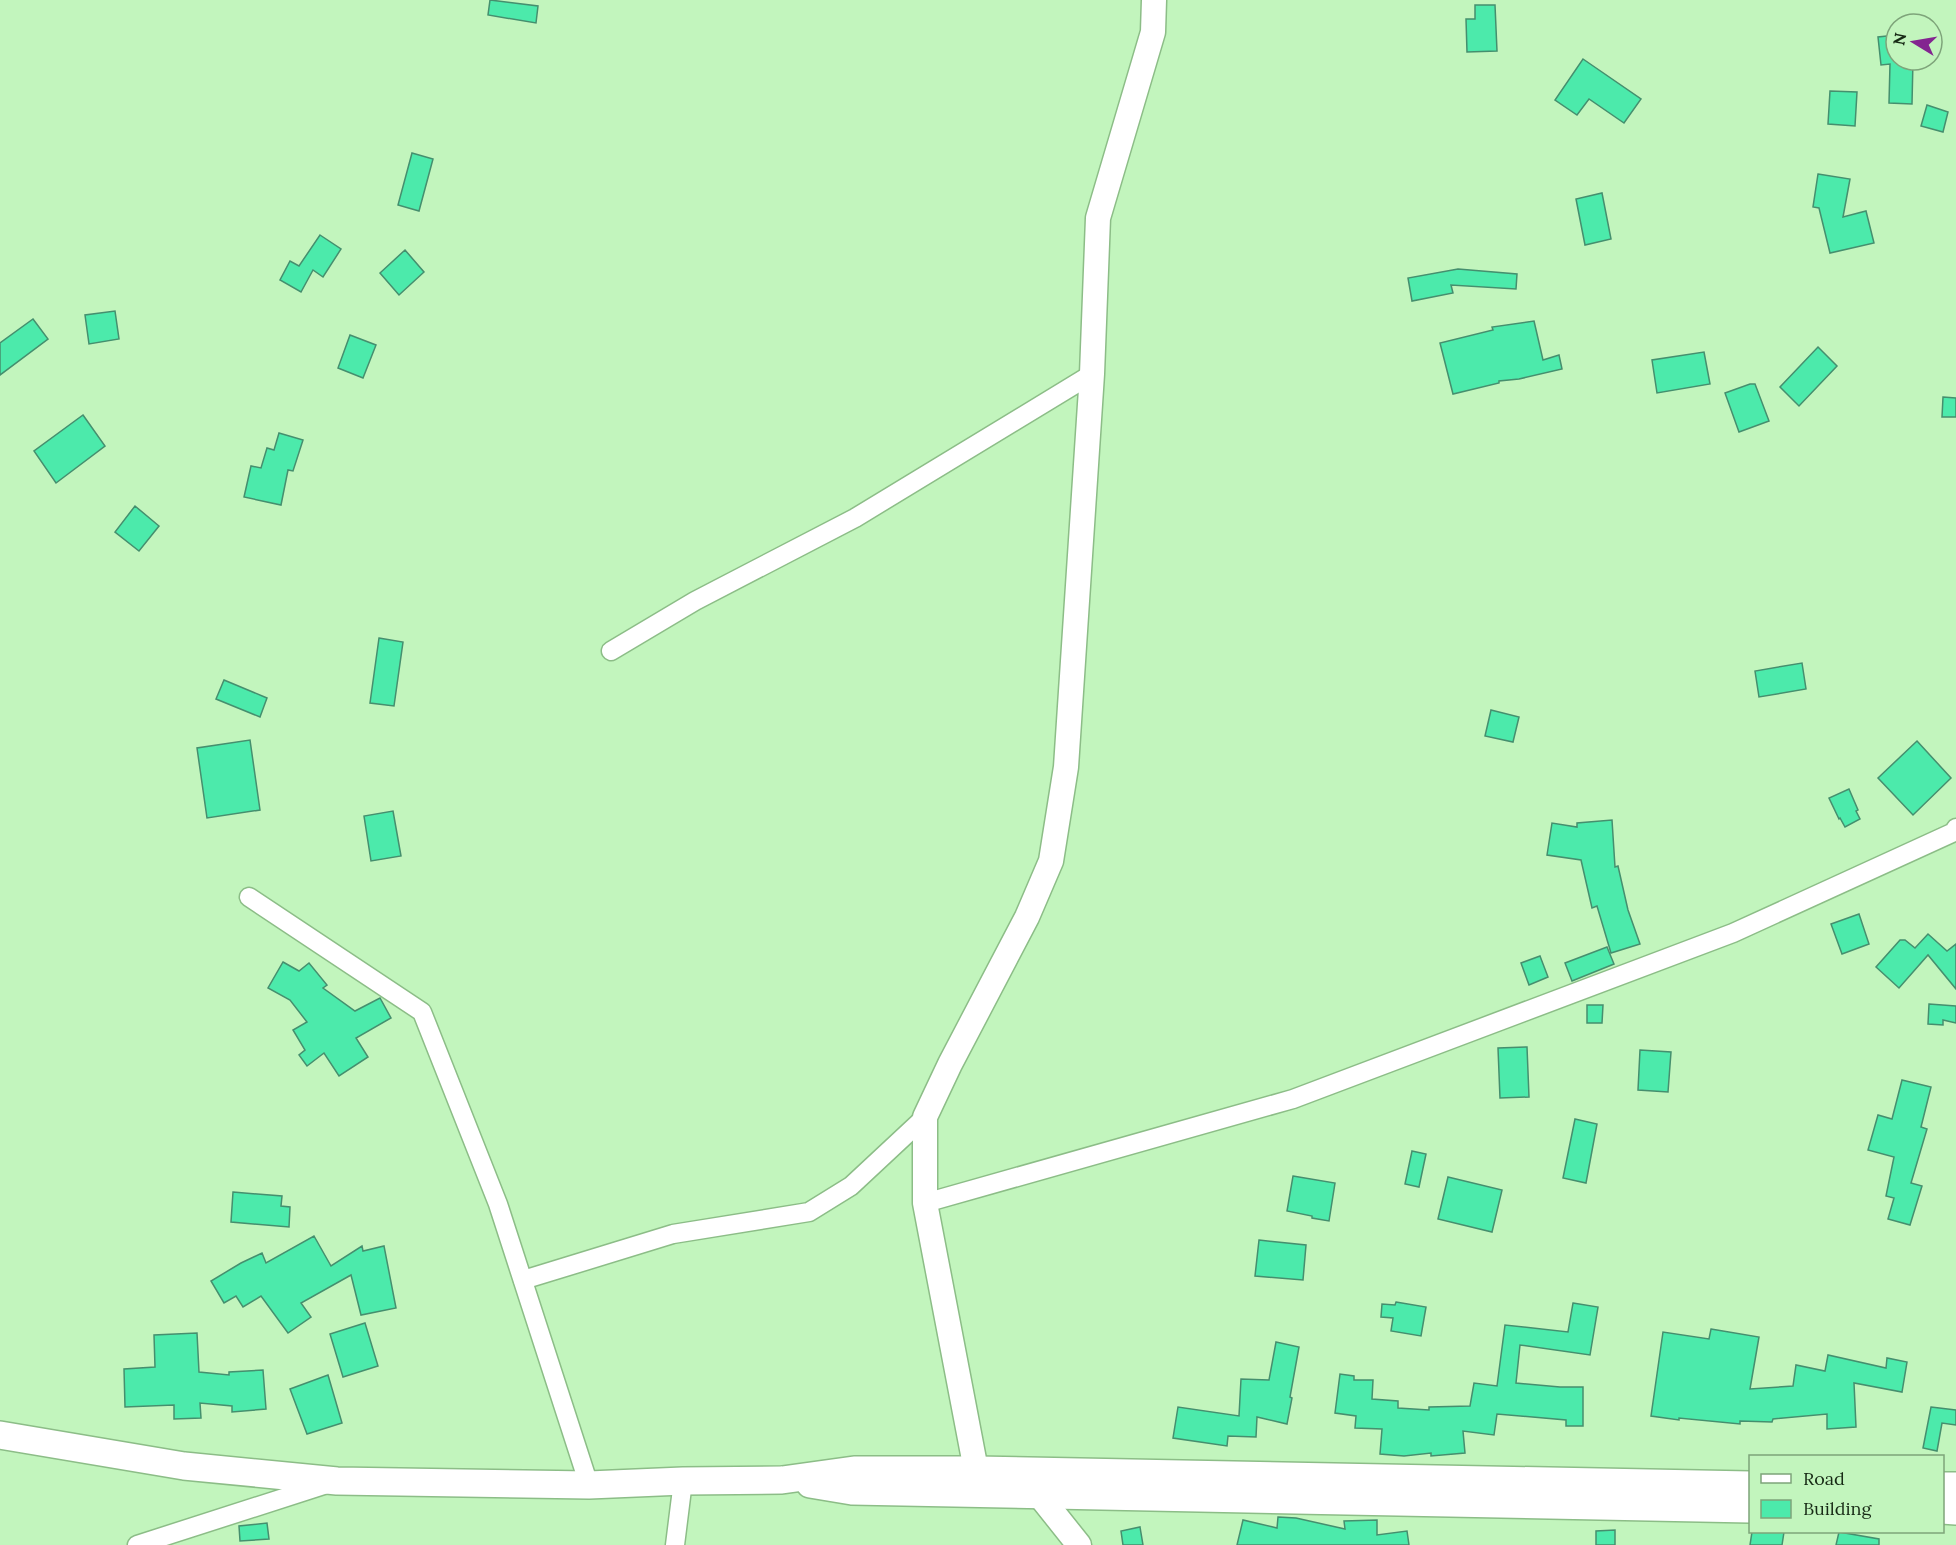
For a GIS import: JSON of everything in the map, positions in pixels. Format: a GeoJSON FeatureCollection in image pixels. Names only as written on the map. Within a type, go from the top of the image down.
{"type":"FeatureCollection","features":[{"type":"Feature","properties":{"kind":"main road"},"geometry":{"type":"LineString","coordinates":[[0,1435],[184,1466],[338,1481],[589,1485],[782,1480],[854,1470],[976,1470],[1749,1485]]}},
{"type":"Feature","properties":{"kind":"main road"},"geometry":{"type":"LineString","coordinates":[[782,1480],[852,1491],[1749,1509]]}},
{"type":"Feature","properties":{"kind":"street"},"geometry":{"type":"LineString","coordinates":[[523,1280],[673,1234],[809,1212],[851,1186],[925,1117],[950,1064],[1028,917],[1051,861],[1066,767],[1092,374],[1098,218],[1153,32],[1154,0]]}},
{"type":"Feature","properties":{"kind":"street"},"geometry":{"type":"LineString","coordinates":[[611,651],[695,601],[855,518],[1092,374]]}},
{"type":"Feature","properties":{"kind":"street"},"geometry":{"type":"LineString","coordinates":[[926,1203],[1293,1099],[1733,933],[1954,832],[1956,828]]}},
{"type":"Feature","properties":{"kind":"street"},"geometry":{"type":"LineString","coordinates":[[249,897],[422,1012],[498,1204],[589,1485]]}},
{"type":"Feature","properties":{"kind":"street"},"geometry":{"type":"LineString","coordinates":[[925,1117],[926,1203],[976,1470]]}},
{"type":"Feature","properties":{"kind":"street"},"geometry":{"type":"LineString","coordinates":[[137,1545],[338,1481]]}},
{"type":"Feature","properties":{"kind":"street"},"geometry":{"type":"LineString","coordinates":[[675,1545],[683,1481]]}},
{"type":"Feature","properties":{"kind":"street"},"geometry":{"type":"LineString","coordinates":[[1040,1496],[1079,1545]]}},
{"type":"Feature","properties":{"kind":"building"},"geometry":{"type":"Polygon","coordinates":[[[490,0],[538,6],[536,23],[488,15],[490,0]]]}},
{"type":"Feature","properties":{"kind":"building"},"geometry":{"type":"Polygon","coordinates":[[[1475,5],[1495,5],[1497,51],[1467,52],[1466,19],[1475,19],[1475,5]]]}},
{"type":"Feature","properties":{"kind":"building"},"geometry":{"type":"Polygon","coordinates":[[[1884,36],[1884,65],[1881,65],[1878,37],[1884,36]]]}},
{"type":"Feature","properties":{"kind":"building"},"geometry":{"type":"Polygon","coordinates":[[[1583,59],[1641,99],[1624,123],[1589,99],[1577,115],[1555,100],[1583,59]]]}},
{"type":"Feature","properties":{"kind":"building"},"geometry":{"type":"Polygon","coordinates":[[[1890,72],[1913,72],[1912,104],[1889,103],[1890,72]]]}},
{"type":"Feature","properties":{"kind":"building"},"geometry":{"type":"Polygon","coordinates":[[[1830,91],[1857,92],[1855,126],[1828,124],[1830,91]]]}},
{"type":"Feature","properties":{"kind":"building"},"geometry":{"type":"Polygon","coordinates":[[[1927,105],[1948,112],[1943,132],[1921,126],[1927,105]]]}},
{"type":"Feature","properties":{"kind":"building"},"geometry":{"type":"Polygon","coordinates":[[[412,153],[433,159],[419,211],[398,205],[412,153]]]}},
{"type":"Feature","properties":{"kind":"building"},"geometry":{"type":"Polygon","coordinates":[[[1818,174],[1850,179],[1843,217],[1866,211],[1874,243],[1830,253],[1819,208],[1813,207],[1818,174]]]}},
{"type":"Feature","properties":{"kind":"building"},"geometry":{"type":"Polygon","coordinates":[[[1602,193],[1611,239],[1585,245],[1576,199],[1602,193]]]}},
{"type":"Feature","properties":{"kind":"building"},"geometry":{"type":"Polygon","coordinates":[[[320,235],[341,249],[323,277],[313,270],[301,292],[280,280],[290,261],[299,266],[320,235]]]}},
{"type":"Feature","properties":{"kind":"building"},"geometry":{"type":"Polygon","coordinates":[[[405,250],[424,272],[399,295],[380,273],[405,250]]]}},
{"type":"Feature","properties":{"kind":"building"},"geometry":{"type":"Polygon","coordinates":[[[1458,269],[1517,274],[1516,289],[1451,285],[1453,293],[1412,301],[1408,278],[1458,269]]]}},
{"type":"Feature","properties":{"kind":"building"},"geometry":{"type":"Polygon","coordinates":[[[115,311],[119,339],[89,344],[85,315],[115,311]]]}},
{"type":"Feature","properties":{"kind":"building"},"geometry":{"type":"Polygon","coordinates":[[[33,319],[48,339],[0,375],[0,343],[33,319]]]}},
{"type":"Feature","properties":{"kind":"building"},"geometry":{"type":"Polygon","coordinates":[[[1534,321],[1543,360],[1559,355],[1562,369],[1499,381],[1499,383],[1453,394],[1440,343],[1493,330],[1492,327],[1534,321]]]}},
{"type":"Feature","properties":{"kind":"building"},"geometry":{"type":"Polygon","coordinates":[[[350,335],[376,345],[363,378],[338,368],[350,335]]]}},
{"type":"Feature","properties":{"kind":"building"},"geometry":{"type":"Polygon","coordinates":[[[1818,347],[1837,366],[1799,406],[1780,387],[1818,347]]]}},
{"type":"Feature","properties":{"kind":"building"},"geometry":{"type":"Polygon","coordinates":[[[1704,352],[1710,384],[1657,393],[1652,360],[1704,352]]]}},
{"type":"Feature","properties":{"kind":"building"},"geometry":{"type":"Polygon","coordinates":[[[1755,384],[1769,421],[1739,432],[1725,393],[1755,384]]]}},
{"type":"Feature","properties":{"kind":"building"},"geometry":{"type":"Polygon","coordinates":[[[1943,397],[1956,398],[1956,417],[1942,417],[1943,397]]]}},
{"type":"Feature","properties":{"kind":"building"},"geometry":{"type":"Polygon","coordinates":[[[83,415],[105,446],[56,483],[34,451],[83,415]]]}},
{"type":"Feature","properties":{"kind":"building"},"geometry":{"type":"Polygon","coordinates":[[[279,433],[303,440],[293,471],[288,470],[281,505],[244,497],[251,466],[261,468],[267,448],[274,450],[279,433]]]}},
{"type":"Feature","properties":{"kind":"building"},"geometry":{"type":"Polygon","coordinates":[[[135,506],[159,526],[139,551],[115,532],[135,506]]]}},
{"type":"Feature","properties":{"kind":"building"},"geometry":{"type":"Polygon","coordinates":[[[379,638],[403,642],[394,706],[370,703],[379,638]]]}},
{"type":"Feature","properties":{"kind":"building"},"geometry":{"type":"Polygon","coordinates":[[[1802,663],[1806,689],[1759,697],[1755,671],[1802,663]]]}},
{"type":"Feature","properties":{"kind":"building"},"geometry":{"type":"Polygon","coordinates":[[[224,680],[267,698],[260,717],[216,699],[224,680]]]}},
{"type":"Feature","properties":{"kind":"building"},"geometry":{"type":"Polygon","coordinates":[[[1491,710],[1519,717],[1513,742],[1485,736],[1491,710]]]}},
{"type":"Feature","properties":{"kind":"building"},"geometry":{"type":"Polygon","coordinates":[[[250,740],[260,810],[207,818],[197,748],[250,740]]]}},
{"type":"Feature","properties":{"kind":"building"},"geometry":{"type":"Polygon","coordinates":[[[1917,741],[1951,778],[1913,815],[1878,778],[1917,741]]]}},
{"type":"Feature","properties":{"kind":"building"},"geometry":{"type":"Polygon","coordinates":[[[1849,789],[1860,819],[1845,827],[1829,798],[1849,789]]]}},
{"type":"Feature","properties":{"kind":"building"},"geometry":{"type":"Polygon","coordinates":[[[393,811],[401,856],[371,861],[364,816],[393,811]]]}},
{"type":"Feature","properties":{"kind":"building"},"geometry":{"type":"Polygon","coordinates":[[[1612,820],[1615,867],[1618,866],[1628,910],[1640,944],[1611,953],[1597,906],[1592,908],[1581,860],[1547,855],[1552,823],[1577,827],[1577,823],[1612,820]]]}},
{"type":"Feature","properties":{"kind":"building"},"geometry":{"type":"Polygon","coordinates":[[[1859,914],[1869,944],[1842,954],[1831,924],[1859,914]]]}},
{"type":"Feature","properties":{"kind":"building"},"geometry":{"type":"Polygon","coordinates":[[[1928,934],[1947,951],[1956,944],[1956,989],[1928,955],[1899,988],[1876,967],[1900,940],[1905,940],[1915,948],[1928,934]]]}},
{"type":"Feature","properties":{"kind":"building"},"geometry":{"type":"Polygon","coordinates":[[[1607,947],[1614,964],[1572,981],[1565,963],[1607,947]]]}},
{"type":"Feature","properties":{"kind":"building"},"geometry":{"type":"Polygon","coordinates":[[[1540,956],[1548,977],[1529,985],[1521,963],[1540,956]]]}},
{"type":"Feature","properties":{"kind":"building"},"geometry":{"type":"Polygon","coordinates":[[[283,962],[299,971],[309,963],[327,985],[323,988],[355,1011],[380,998],[391,1018],[356,1038],[368,1057],[339,1076],[324,1053],[307,1066],[299,1055],[305,1050],[293,1030],[307,1022],[290,1000],[268,988],[283,962]]]}},
{"type":"Feature","properties":{"kind":"building"},"geometry":{"type":"Polygon","coordinates":[[[1929,1004],[1956,1006],[1956,1023],[1943,1020],[1943,1025],[1928,1024],[1929,1004]]]}},
{"type":"Feature","properties":{"kind":"building"},"geometry":{"type":"Polygon","coordinates":[[[1587,1005],[1603,1005],[1602,1023],[1587,1023],[1587,1005]]]}},
{"type":"Feature","properties":{"kind":"building"},"geometry":{"type":"Polygon","coordinates":[[[1527,1047],[1529,1097],[1500,1098],[1498,1048],[1527,1047]]]}},
{"type":"Feature","properties":{"kind":"building"},"geometry":{"type":"Polygon","coordinates":[[[1640,1050],[1671,1052],[1668,1092],[1638,1090],[1640,1050]]]}},
{"type":"Feature","properties":{"kind":"building"},"geometry":{"type":"Polygon","coordinates":[[[1902,1080],[1931,1087],[1921,1127],[1927,1129],[1911,1183],[1922,1186],[1910,1225],[1888,1219],[1894,1198],[1886,1196],[1894,1157],[1868,1150],[1878,1115],[1892,1119],[1902,1080]]]}},
{"type":"Feature","properties":{"kind":"building"},"geometry":{"type":"Polygon","coordinates":[[[1575,1119],[1597,1124],[1586,1183],[1563,1178],[1575,1119]]]}},
{"type":"Feature","properties":{"kind":"building"},"geometry":{"type":"Polygon","coordinates":[[[1412,1151],[1426,1154],[1419,1187],[1405,1184],[1412,1151]]]}},
{"type":"Feature","properties":{"kind":"building"},"geometry":{"type":"Polygon","coordinates":[[[1293,1176],[1335,1183],[1329,1221],[1287,1211],[1293,1176]]]}},
{"type":"Feature","properties":{"kind":"building"},"geometry":{"type":"Polygon","coordinates":[[[1448,1177],[1502,1190],[1492,1232],[1438,1219],[1448,1177]]]}},
{"type":"Feature","properties":{"kind":"building"},"geometry":{"type":"Polygon","coordinates":[[[233,1192],[282,1196],[281,1206],[290,1207],[289,1227],[231,1222],[233,1192]]]}},
{"type":"Feature","properties":{"kind":"building"},"geometry":{"type":"Polygon","coordinates":[[[314,1236],[331,1266],[362,1246],[363,1251],[384,1246],[396,1308],[361,1315],[351,1275],[301,1303],[311,1317],[288,1333],[261,1296],[243,1307],[236,1296],[224,1303],[211,1281],[262,1253],[266,1263],[314,1236]]]}},
{"type":"Feature","properties":{"kind":"building"},"geometry":{"type":"Polygon","coordinates":[[[1259,1240],[1306,1245],[1303,1280],[1255,1276],[1259,1240]]]}},
{"type":"Feature","properties":{"kind":"building"},"geometry":{"type":"Polygon","coordinates":[[[1396,1302],[1426,1307],[1421,1336],[1391,1331],[1393,1318],[1381,1317],[1382,1304],[1395,1305],[1396,1302]]]}},
{"type":"Feature","properties":{"kind":"building"},"geometry":{"type":"Polygon","coordinates":[[[1573,1303],[1598,1307],[1590,1355],[1520,1345],[1516,1383],[1583,1387],[1583,1426],[1566,1426],[1566,1420],[1497,1414],[1494,1435],[1463,1431],[1465,1453],[1404,1456],[1380,1454],[1382,1429],[1355,1428],[1356,1416],[1335,1413],[1340,1374],[1354,1376],[1354,1380],[1373,1380],[1372,1399],[1398,1401],[1398,1408],[1429,1410],[1429,1407],[1470,1406],[1474,1383],[1497,1386],[1505,1325],[1568,1332],[1573,1303]]]}},
{"type":"Feature","properties":{"kind":"building"},"geometry":{"type":"Polygon","coordinates":[[[365,1323],[378,1366],[343,1377],[330,1334],[365,1323]]]}},
{"type":"Feature","properties":{"kind":"building"},"geometry":{"type":"Polygon","coordinates":[[[1711,1329],[1759,1337],[1750,1389],[1793,1386],[1796,1365],[1825,1371],[1828,1355],[1886,1368],[1887,1358],[1907,1362],[1902,1392],[1854,1383],[1856,1427],[1827,1429],[1827,1414],[1773,1419],[1772,1422],[1740,1421],[1740,1424],[1651,1416],[1663,1332],[1709,1339],[1711,1329]]]}},
{"type":"Feature","properties":{"kind":"building"},"geometry":{"type":"Polygon","coordinates":[[[197,1333],[199,1372],[229,1375],[229,1372],[263,1370],[266,1409],[232,1412],[232,1406],[200,1403],[201,1418],[174,1419],[174,1405],[125,1407],[124,1369],[155,1367],[154,1335],[197,1333]]]}},
{"type":"Feature","properties":{"kind":"building"},"geometry":{"type":"Polygon","coordinates":[[[1276,1342],[1299,1347],[1287,1424],[1257,1417],[1256,1437],[1228,1436],[1227,1446],[1173,1438],[1178,1407],[1239,1416],[1241,1379],[1269,1380],[1276,1342]]]}},
{"type":"Feature","properties":{"kind":"building"},"geometry":{"type":"Polygon","coordinates":[[[328,1375],[342,1423],[307,1434],[290,1389],[328,1375]]]}},
{"type":"Feature","properties":{"kind":"building"},"geometry":{"type":"Polygon","coordinates":[[[1931,1407],[1956,1410],[1956,1425],[1942,1423],[1937,1451],[1923,1448],[1931,1407]]]}},
{"type":"Feature","properties":{"kind":"building"},"geometry":{"type":"Polygon","coordinates":[[[1278,1517],[1296,1518],[1345,1529],[1344,1521],[1377,1520],[1377,1535],[1407,1531],[1409,1545],[1237,1545],[1243,1520],[1277,1528],[1278,1517]]]}},
{"type":"Feature","properties":{"kind":"building"},"geometry":{"type":"Polygon","coordinates":[[[267,1523],[269,1539],[240,1541],[239,1526],[267,1523]]]}},
{"type":"Feature","properties":{"kind":"building"},"geometry":{"type":"Polygon","coordinates":[[[1140,1527],[1143,1545],[1123,1545],[1121,1531],[1140,1527]]]}},
{"type":"Feature","properties":{"kind":"building"},"geometry":{"type":"Polygon","coordinates":[[[1615,1530],[1615,1545],[1596,1545],[1596,1531],[1615,1530]]]}},
{"type":"Feature","properties":{"kind":"building"},"geometry":{"type":"Polygon","coordinates":[[[1752,1533],[1784,1533],[1782,1545],[1750,1545],[1752,1533]]]}},
{"type":"Feature","properties":{"kind":"building"},"geometry":{"type":"Polygon","coordinates":[[[1839,1533],[1879,1539],[1879,1545],[1836,1545],[1839,1533]]]}}]}
